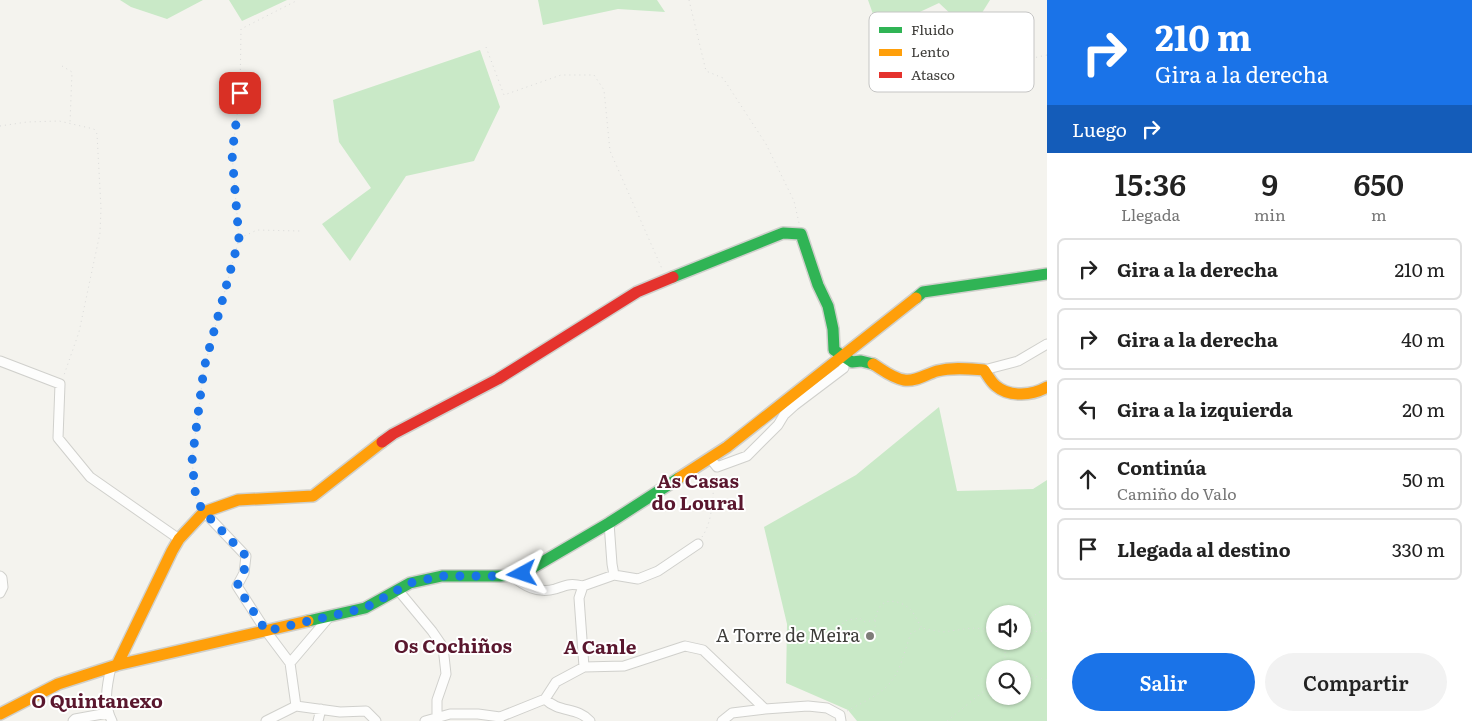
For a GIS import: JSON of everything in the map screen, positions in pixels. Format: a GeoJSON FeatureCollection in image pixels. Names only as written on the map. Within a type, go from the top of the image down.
{"type":"FeatureCollection","features":[{"type":"Feature","properties":{"kind":"street"},"geometry":{"type":"LineString","coordinates":[[73,721],[75,719],[110,717],[107,687],[114,666],[179,538],[204,512],[238,500],[313,496],[392,434],[498,379],[637,292],[783,233],[801,234],[818,285],[828,306],[834,350],[852,362],[862,360],[875,364],[889,374],[903,380],[937,371],[958,368],[984,370],[1018,361],[1047,344]]}},
{"type":"Feature","properties":{"kind":"street"},"geometry":{"type":"LineString","coordinates":[[0,714],[58,684],[114,666],[365,608],[410,583],[442,576],[522,574],[714,462],[727,447],[923,292],[1047,274]]}},
{"type":"Feature","properties":{"kind":"street"},"geometry":{"type":"LineString","coordinates":[[714,462],[747,456],[795,405],[844,368],[843,355]]}},
{"type":"Feature","properties":{"kind":"street"},"geometry":{"type":"LineString","coordinates":[[0,361],[60,384],[58,438],[90,477],[179,538]]}},
{"type":"Feature","properties":{"kind":"street"},"geometry":{"type":"LineString","coordinates":[[984,370],[1000,389],[1018,394],[1041,391],[1047,387]]}},
{"type":"Feature","properties":{"kind":"street"},"geometry":{"type":"LineString","coordinates":[[204,512],[246,556],[244,572],[237,586],[266,631],[290,663],[296,706]]}},
{"type":"Feature","properties":{"kind":"street"},"geometry":{"type":"LineString","coordinates":[[609,523],[614,575]]}},
{"type":"Feature","properties":{"kind":"street"},"geometry":{"type":"LineString","coordinates":[[511,575],[523,585],[538,590],[553,590],[571,584],[583,586],[614,575],[638,579],[658,571],[698,544]]}},
{"type":"Feature","properties":{"kind":"street"},"geometry":{"type":"LineString","coordinates":[[0,576],[3,588],[0,592]]}},
{"type":"Feature","properties":{"kind":"street"},"geometry":{"type":"LineString","coordinates":[[583,586],[579,598],[584,667]]}},
{"type":"Feature","properties":{"kind":"street"},"geometry":{"type":"LineString","coordinates":[[398,590],[443,647],[446,674],[437,700],[438,717]]}},
{"type":"Feature","properties":{"kind":"street"},"geometry":{"type":"LineString","coordinates":[[290,663],[330,616]]}},
{"type":"Feature","properties":{"kind":"street"},"geometry":{"type":"LineString","coordinates":[[425,721],[450,714],[478,714],[500,719],[545,699],[556,682],[584,667],[624,666],[685,646],[703,650],[765,709]]}},
{"type":"Feature","properties":{"kind":"street"},"geometry":{"type":"LineString","coordinates":[[545,699],[552,706],[585,715],[590,721]]}},
{"type":"Feature","properties":{"kind":"street"},"geometry":{"type":"LineString","coordinates":[[266,721],[296,706],[340,712],[366,711],[376,721]]}},
{"type":"Feature","properties":{"kind":"street"},"geometry":{"type":"LineString","coordinates":[[722,721],[732,714],[765,709],[808,706],[827,708],[840,718]]}},
{"type":"Feature","properties":{"kind":"street"},"geometry":{"type":"LineString","coordinates":[[318,721],[321,709]]}},
{"type":"Feature","properties":{"kind":"path"},"geometry":{"type":"LineString","coordinates":[[204,512],[196,499],[192,461],[204,368],[239,239],[232,154],[240,93],[242,29],[298,0]]}},
{"type":"Feature","properties":{"kind":"path"},"geometry":{"type":"LineString","coordinates":[[689,0],[706,71],[723,78],[766,144],[794,201],[801,234]]}},
{"type":"Feature","properties":{"kind":"path"},"geometry":{"type":"LineString","coordinates":[[486,47],[504,95],[561,75],[594,75],[604,90],[610,151],[667,280]]}},
{"type":"Feature","properties":{"kind":"path"},"geometry":{"type":"LineString","coordinates":[[1034,58],[1047,55]]}},
{"type":"Feature","properties":{"kind":"path"},"geometry":{"type":"LineString","coordinates":[[62,66],[72,72],[70,123]]}},
{"type":"Feature","properties":{"kind":"path"},"geometry":{"type":"LineString","coordinates":[[0,126],[27,122],[59,121],[94,129],[97,134],[100,233],[79,332],[60,384]]}},
{"type":"Feature","properties":{"kind":"path"},"geometry":{"type":"LineString","coordinates":[[239,239],[257,230],[300,231]]}},
{"type":"Feature","properties":{"kind":"path"},"geometry":{"type":"LineString","coordinates":[[698,544],[705,532],[711,512],[714,462]]}},
{"type":"Feature","properties":{"kind":"path"},"geometry":{"type":"LineString","coordinates":[[875,620],[865,622],[860,618],[844,621],[840,629],[841,636],[848,638],[865,631],[875,632],[875,620],[880,606],[885,602],[891,601],[900,602],[910,610],[922,628]]}},
{"type":"Feature","properties":{"kind":"path"},"geometry":{"type":"LineString","coordinates":[[1031,618],[1047,607]]}},
{"type":"Feature","properties":{"kind":"path"},"geometry":{"type":"LineString","coordinates":[[840,718],[890,683],[898,669],[911,633],[922,628],[943,632],[972,628],[986,629]]}},
{"type":"Feature","properties":{"kind":"path"},"geometry":{"type":"LineString","coordinates":[[1031,633],[1038,630],[1047,631]]}},
{"type":"Feature","properties":{"kind":"path"},"geometry":{"type":"LineString","coordinates":[[1031,675],[1047,680]]}},
{"type":"Feature","properties":{"kind":"path"},"geometry":{"type":"LineString","coordinates":[[947,721],[986,689]]}},
{"type":"Feature","properties":{"kind":"green space"},"geometry":{"type":"Polygon","coordinates":[[[120,0],[203,0],[167,19],[131,7],[120,0]]]}},
{"type":"Feature","properties":{"kind":"green space"},"geometry":{"type":"Polygon","coordinates":[[[229,0],[287,0],[242,21],[229,0]]]}},
{"type":"Feature","properties":{"kind":"green space"},"geometry":{"type":"Polygon","coordinates":[[[538,0],[657,0],[665,12],[618,9],[543,25],[538,0]]]}},
{"type":"Feature","properties":{"kind":"green space"},"geometry":{"type":"Polygon","coordinates":[[[868,0],[990,0],[982,12],[949,12],[939,3],[920,12],[872,12],[868,0]]]}},
{"type":"Feature","properties":{"kind":"green space"},"geometry":{"type":"Polygon","coordinates":[[[480,50],[500,107],[474,161],[406,176],[350,261],[322,224],[371,188],[339,142],[333,100],[480,50]]]}},
{"type":"Feature","properties":{"kind":"green space"},"geometry":{"type":"Polygon","coordinates":[[[939,407],[957,491],[1033,489],[1047,480],[1047,721],[857,721],[848,710],[786,683],[787,624],[764,527],[856,475],[939,407]]]}},
{"type":"Feature","properties":{"kind":"traffic: fast"},"geometry":{"type":"LineString","coordinates":[[673,277],[783,233],[801,234],[818,285],[828,306],[833,329],[834,350],[852,362],[861,361],[873,364]]}},
{"type":"Feature","properties":{"kind":"traffic: fast"},"geometry":{"type":"LineString","coordinates":[[916,298],[923,292],[1047,274]]}},
{"type":"Feature","properties":{"kind":"traffic: fast"},"geometry":{"type":"LineString","coordinates":[[308,621],[365,608],[410,583],[442,576],[522,574],[609,523],[679,478]]}},
{"type":"Feature","properties":{"kind":"traffic: slow"},"geometry":{"type":"LineString","coordinates":[[679,478],[727,447],[916,298]]}},
{"type":"Feature","properties":{"kind":"traffic: slow"},"geometry":{"type":"LineString","coordinates":[[873,364],[892,376],[904,380],[917,379],[943,370],[967,369],[984,370],[994,384],[1002,390],[1015,394],[1035,392],[1047,387]]}},
{"type":"Feature","properties":{"kind":"traffic: slow"},"geometry":{"type":"LineString","coordinates":[[117,665],[172,551],[179,539],[204,512],[238,500],[313,496],[382,442]]}},
{"type":"Feature","properties":{"kind":"traffic: slow"},"geometry":{"type":"LineString","coordinates":[[0,714],[58,684],[117,665],[308,621]]}},
{"type":"Feature","properties":{"kind":"traffic: jam"},"geometry":{"type":"LineString","coordinates":[[382,442],[393,434],[498,379],[637,292],[673,277]]}},
{"type":"Feature","properties":{"kind":"place","name":"A Torre de Meira"},"geometry":{"type":"Point","coordinates":[870,636]}},
{"type":"Feature","properties":{"kind":"district","name":"As Casas do Loural"},"geometry":{"type":"Point","coordinates":[698,492]}},
{"type":"Feature","properties":{"kind":"district","name":"Os Cochiños"},"geometry":{"type":"Point","coordinates":[453,646]}},
{"type":"Feature","properties":{"kind":"district","name":"A Canle"},"geometry":{"type":"Point","coordinates":[600,647]}},
{"type":"Feature","properties":{"kind":"district","name":"O Quintanexo"},"geometry":{"type":"Point","coordinates":[97,701]}},
{"type":"Feature","properties":{"kind":"route"},"geometry":{"type":"LineString","coordinates":[[240,93],[232,154],[239,239],[204,368],[192,461],[196,499],[204,512],[246,556],[244,572],[237,586],[266,631],[365,608],[410,583],[442,576],[522,574]]}}]}
